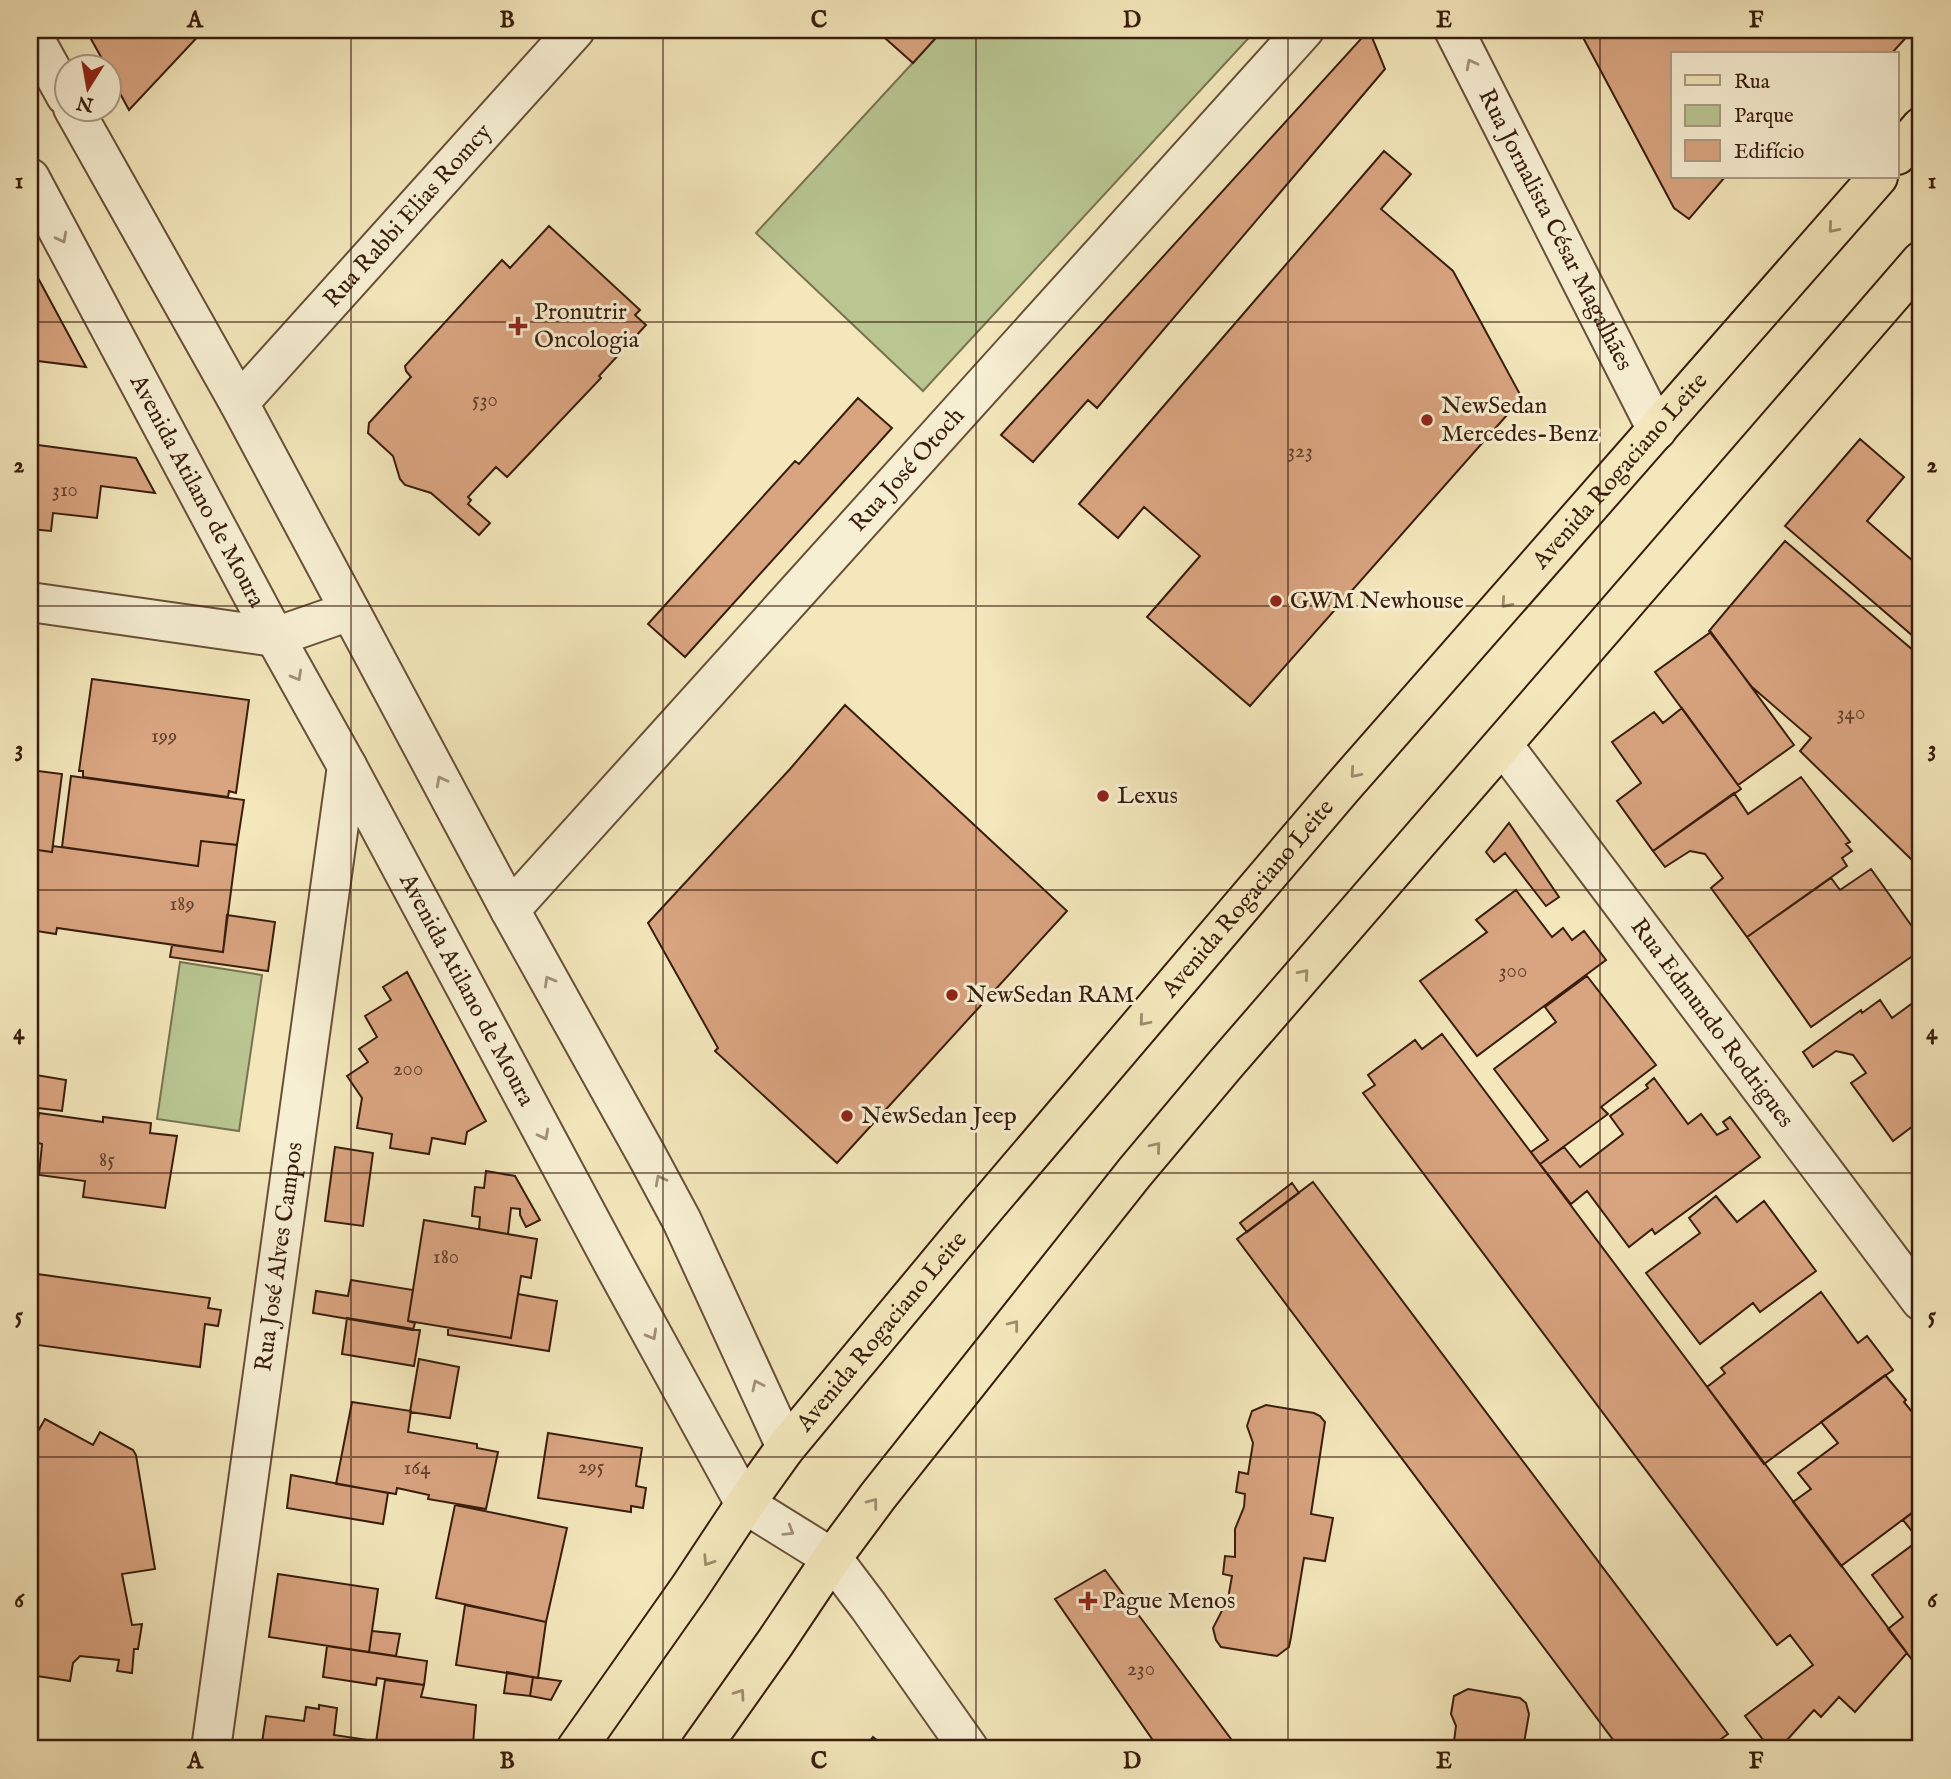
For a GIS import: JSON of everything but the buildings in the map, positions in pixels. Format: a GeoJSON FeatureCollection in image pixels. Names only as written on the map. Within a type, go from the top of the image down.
{"type":"FeatureCollection","features":[{"type":"Feature","properties":{"kind":"main road"},"geometry":{"type":"LineString","coordinates":[[1898,154],[1921,127]]}},
{"type":"Feature","properties":{"kind":"main road","name":"Avenida Rogaciano Leite"},"geometry":{"type":"LineString","coordinates":[[576,1749],[786,1447],[972,1223],[1294,845],[1877,178]]}},
{"type":"Feature","properties":{"kind":"main road"},"geometry":{"type":"LineString","coordinates":[[700,1749],[832,1558],[885,1487],[1135,1172],[1921,261]]}},
{"type":"Feature","properties":{"kind":"street","name":"Rua Rabbi Elias Romcy"},"geometry":{"type":"LineString","coordinates":[[239,403],[575,30]]}},
{"type":"Feature","properties":{"kind":"street","name":"Rua José Otoch"},"geometry":{"type":"LineString","coordinates":[[510,910],[1304,30]]}},
{"type":"Feature","properties":{"kind":"street","name":"Rua Jornalista César Magalhães"},"geometry":{"type":"LineString","coordinates":[[1454,30],[1657,430]]}},
{"type":"Feature","properties":{"kind":"street"},"geometry":{"type":"LineString","coordinates":[[30,31],[52,71]]}},
{"type":"Feature","properties":{"kind":"street"},"geometry":{"type":"LineString","coordinates":[[81,122],[239,403],[510,910],[682,1221],[786,1447]]}},
{"type":"Feature","properties":{"kind":"street","name":"Avenida Atilano de Moura"},"geometry":{"type":"LineString","coordinates":[[30,178],[612,1263],[745,1504],[832,1558],[969,1749]]}},
{"type":"Feature","properties":{"kind":"street"},"geometry":{"type":"LineString","coordinates":[[30,602],[275,637],[350,611]]}},
{"type":"Feature","properties":{"kind":"street","name":"Rua Edmundo Rodrigues"},"geometry":{"type":"LineString","coordinates":[[1503,745],[1921,1301]]}},
{"type":"Feature","properties":{"kind":"street","name":"Rua José Alves Campos"},"geometry":{"type":"LineString","coordinates":[[211,1749],[347,766]]}},
{"type":"Feature","properties":{"kind":"green space"},"geometry":{"type":"Polygon","coordinates":[[[943,30],[1256,30],[923,391],[756,233],[943,30]]]}},
{"type":"Feature","properties":{"kind":"green space"},"geometry":{"type":"Polygon","coordinates":[[[180,962],[262,975],[239,1131],[157,1119],[180,962]]]}},
{"type":"Feature","properties":{"kind":"place","name":"Pronutrir Oncologia"},"geometry":{"type":"Point","coordinates":[518,326]}},
{"type":"Feature","properties":{"kind":"place","name":"NewSedan Mercedes-Benz"},"geometry":{"type":"Point","coordinates":[1427,420]}},
{"type":"Feature","properties":{"kind":"place","name":"GWM Newhouse"},"geometry":{"type":"Point","coordinates":[1276,601]}},
{"type":"Feature","properties":{"kind":"place","name":"Lexus"},"geometry":{"type":"Point","coordinates":[1103,796]}},
{"type":"Feature","properties":{"kind":"place","name":"NewSedan RAM"},"geometry":{"type":"Point","coordinates":[952,995]}},
{"type":"Feature","properties":{"kind":"place","name":"NewSedan Jeep"},"geometry":{"type":"Point","coordinates":[847,1116]}},
{"type":"Feature","properties":{"kind":"place","name":"Pague Menos"},"geometry":{"type":"Point","coordinates":[1088,1601]}}]}
